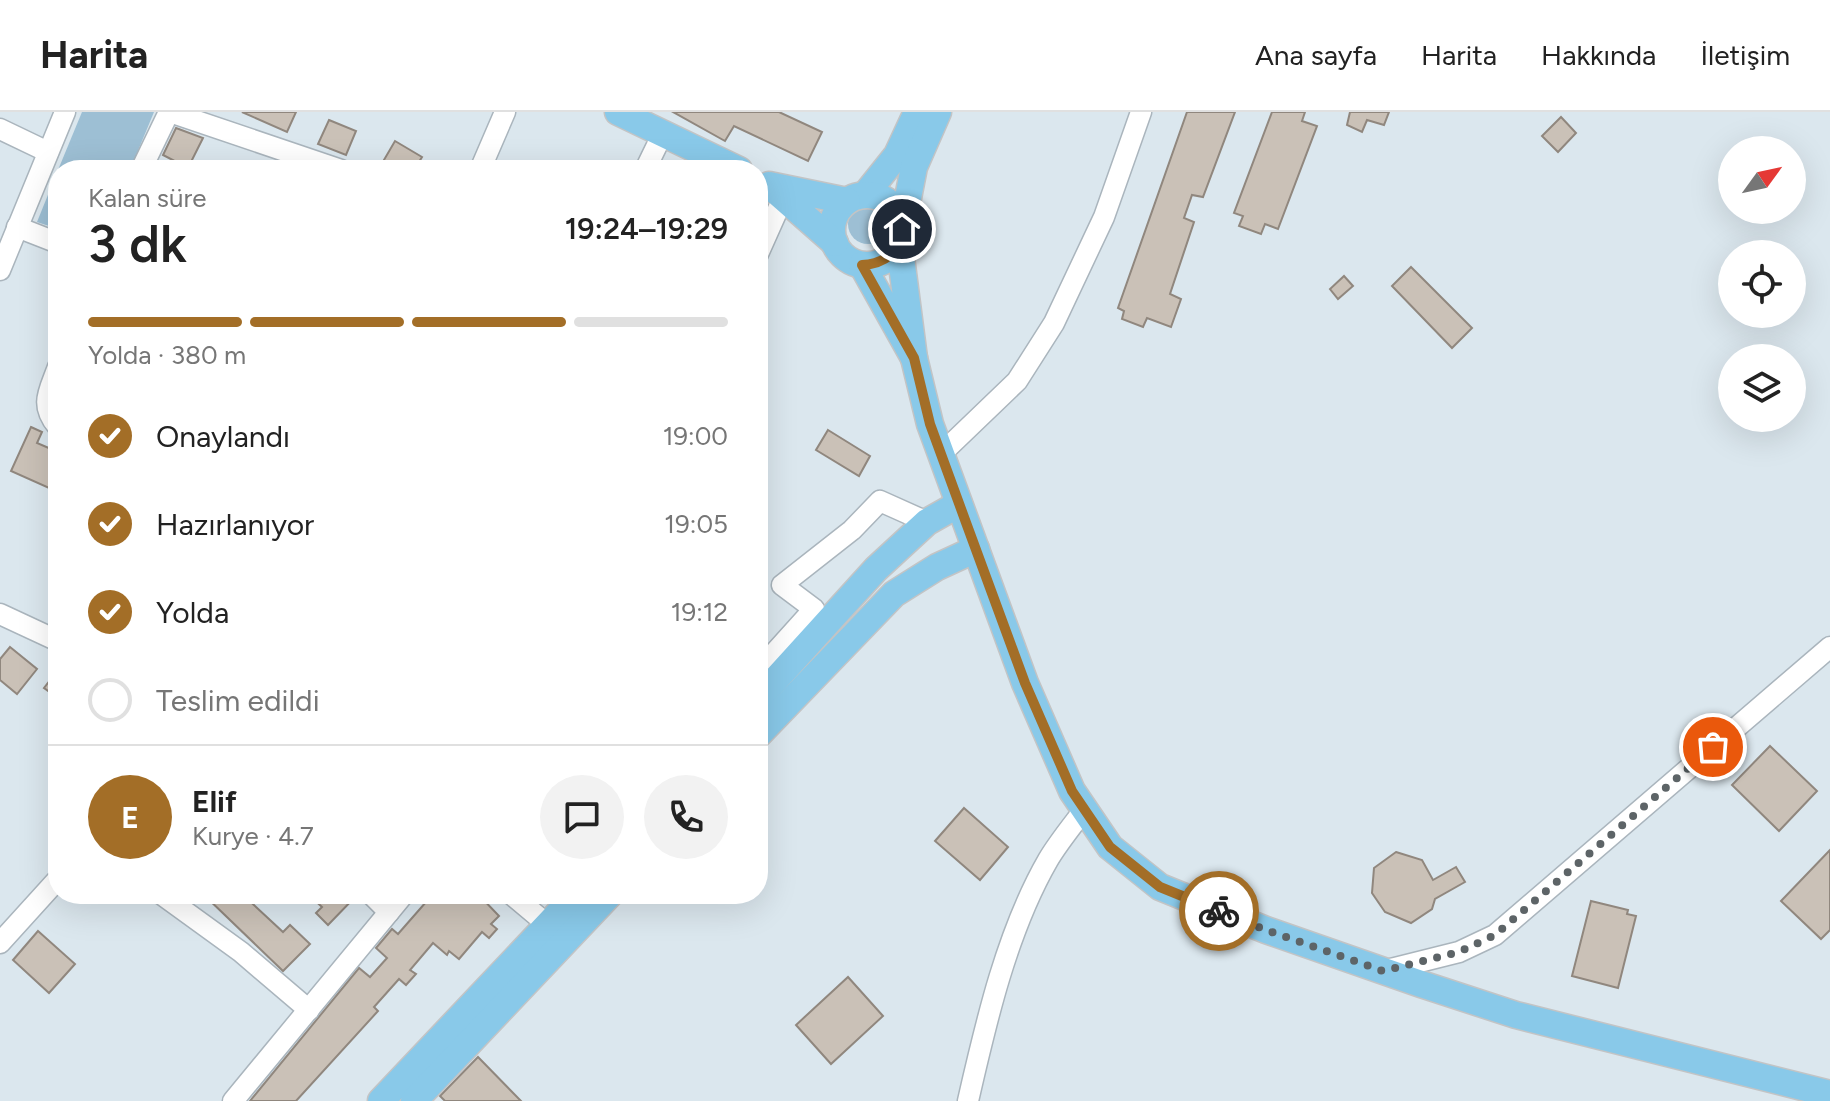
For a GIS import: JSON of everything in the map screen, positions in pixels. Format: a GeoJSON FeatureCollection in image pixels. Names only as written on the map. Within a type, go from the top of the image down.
{"type":"FeatureCollection","features":[{"type":"Feature","properties":{"kind":"main road"},"geometry":{"type":"LineString","coordinates":[[618,112],[718,160]]}},
{"type":"Feature","properties":{"kind":"main road"},"geometry":{"type":"LineString","coordinates":[[835,243],[833,220],[897,155],[917,112]]}},
{"type":"Feature","properties":{"kind":"main road"},"geometry":{"type":"LineString","coordinates":[[770,187],[835,243],[850,260],[862,265],[883,261],[892,254],[900,236],[914,167],[938,112]]}},
{"type":"Feature","properties":{"kind":"main road"},"geometry":{"type":"LineString","coordinates":[[770,187],[856,198],[880,197],[897,212],[914,358],[930,424],[1025,683],[1072,791],[1110,847],[1160,887],[1266,930],[1383,971],[1516,1015],[1830,1094]]}},
{"type":"Feature","properties":{"kind":"main road"},"geometry":{"type":"LineString","coordinates":[[862,265],[914,358]]}},
{"type":"Feature","properties":{"kind":"main road"},"geometry":{"type":"LineString","coordinates":[[768,688],[876,569],[927,522],[959,504]]}},
{"type":"Feature","properties":{"kind":"main road"},"geometry":{"type":"LineString","coordinates":[[768,725],[894,594],[937,567],[976,549]]}},
{"type":"Feature","properties":{"kind":"main road"},"geometry":{"type":"LineString","coordinates":[[381,1101],[568,904]]}},
{"type":"Feature","properties":{"kind":"main road"},"geometry":{"type":"LineString","coordinates":[[414,1101],[601,904]]}},
{"type":"Feature","properties":{"kind":"street"},"geometry":{"type":"LineString","coordinates":[[0,270],[65,112]]}},
{"type":"Feature","properties":{"kind":"street"},"geometry":{"type":"LineString","coordinates":[[146,160],[170,112],[312,160]]}},
{"type":"Feature","properties":{"kind":"street"},"geometry":{"type":"LineString","coordinates":[[484,160],[505,112]]}},
{"type":"Feature","properties":{"kind":"street"},"geometry":{"type":"LineString","coordinates":[[941,454],[1017,381],[1054,323],[1104,217],[1141,112]]}},
{"type":"Feature","properties":{"kind":"street"},"geometry":{"type":"LineString","coordinates":[[0,129],[48,152]]}},
{"type":"Feature","properties":{"kind":"street"},"geometry":{"type":"LineString","coordinates":[[650,160],[663,133]]}},
{"type":"Feature","properties":{"kind":"street"},"geometry":{"type":"LineString","coordinates":[[17,227],[48,239]]}},
{"type":"Feature","properties":{"kind":"street"},"geometry":{"type":"LineString","coordinates":[[768,660],[814,609],[782,585],[852,530],[880,501],[927,522]]}},
{"type":"Feature","properties":{"kind":"street"},"geometry":{"type":"LineString","coordinates":[[0,614],[48,636]]}},
{"type":"Feature","properties":{"kind":"street"},"geometry":{"type":"LineString","coordinates":[[1383,971],[1459,952],[1495,935],[1830,647]]}},
{"type":"Feature","properties":{"kind":"street"},"geometry":{"type":"LineString","coordinates":[[968,1101],[993,1003],[1029,897],[1049,858],[1084,810]]}},
{"type":"Feature","properties":{"kind":"street"},"geometry":{"type":"LineString","coordinates":[[0,943],[48,890]]}},
{"type":"Feature","properties":{"kind":"street"},"geometry":{"type":"LineString","coordinates":[[175,904],[241,952],[309,1010]]}},
{"type":"Feature","properties":{"kind":"street"},"geometry":{"type":"LineString","coordinates":[[381,904],[389,912]]}},
{"type":"Feature","properties":{"kind":"street"},"geometry":{"type":"LineString","coordinates":[[233,1101],[396,904]]}},
{"type":"Feature","properties":{"kind":"street"},"geometry":{"type":"LineString","coordinates":[[523,904],[548,925]]}},
{"type":"Feature","properties":{"kind":"shaded area"},"geometry":{"type":"Polygon","coordinates":[[[82,112],[154,112],[134,160],[62,160],[82,112]]]}},
{"type":"Feature","properties":{"kind":"shaded area"},"geometry":{"type":"Polygon","coordinates":[[[48,195],[48,226],[37,222],[48,195]]]}},
{"type":"Feature","properties":{"kind":"shaded area"},"geometry":{"type":"Polygon","coordinates":[[[868,204],[882,210],[888,224],[882,238],[868,244],[854,238],[848,224],[854,210],[868,204]]]}},
{"type":"Feature","properties":{"kind":"building"},"geometry":{"type":"Polygon","coordinates":[[[242,112],[296,112],[287,132],[242,112]]]}},
{"type":"Feature","properties":{"kind":"building"},"geometry":{"type":"Polygon","coordinates":[[[673,112],[779,112],[822,132],[808,161],[734,126],[725,141],[673,112]]]}},
{"type":"Feature","properties":{"kind":"building"},"geometry":{"type":"Polygon","coordinates":[[[1187,112],[1235,112],[1203,197],[1192,195],[1184,218],[1194,222],[1170,294],[1181,299],[1171,327],[1147,318],[1143,327],[1122,319],[1124,311],[1118,308],[1187,112]]]}},
{"type":"Feature","properties":{"kind":"building"},"geometry":{"type":"Polygon","coordinates":[[[1272,112],[1305,112],[1302,121],[1317,126],[1278,229],[1265,224],[1261,234],[1239,226],[1243,216],[1234,213],[1272,112]]]}},
{"type":"Feature","properties":{"kind":"building"},"geometry":{"type":"Polygon","coordinates":[[[1350,112],[1389,112],[1384,125],[1367,120],[1362,132],[1347,125],[1350,112]]]}},
{"type":"Feature","properties":{"kind":"building"},"geometry":{"type":"Polygon","coordinates":[[[1561,117],[1576,133],[1558,152],[1542,136],[1561,117]]]}},
{"type":"Feature","properties":{"kind":"building"},"geometry":{"type":"Polygon","coordinates":[[[329,120],[356,131],[346,155],[318,144],[329,120]]]}},
{"type":"Feature","properties":{"kind":"building"},"geometry":{"type":"Polygon","coordinates":[[[176,128],[203,138],[192,160],[173,160],[163,155],[176,128]]]}},
{"type":"Feature","properties":{"kind":"building"},"geometry":{"type":"Polygon","coordinates":[[[395,141],[422,157],[420,160],[384,160],[395,141]]]}},
{"type":"Feature","properties":{"kind":"building"},"geometry":{"type":"Polygon","coordinates":[[[1411,267],[1472,328],[1452,348],[1392,286],[1411,267]]]}},
{"type":"Feature","properties":{"kind":"building"},"geometry":{"type":"Polygon","coordinates":[[[1344,276],[1353,286],[1338,299],[1330,289],[1344,276]]]}},
{"type":"Feature","properties":{"kind":"building"},"geometry":{"type":"Polygon","coordinates":[[[31,427],[42,432],[37,443],[48,448],[48,488],[11,471],[31,427]]]}},
{"type":"Feature","properties":{"kind":"building"},"geometry":{"type":"Polygon","coordinates":[[[828,430],[870,456],[859,476],[816,450],[828,430]]]}},
{"type":"Feature","properties":{"kind":"building"},"geometry":{"type":"Polygon","coordinates":[[[10,647],[37,669],[17,694],[0,680],[0,659],[10,647]]]}},
{"type":"Feature","properties":{"kind":"building"},"geometry":{"type":"Polygon","coordinates":[[[1770,746],[1817,791],[1779,831],[1732,785],[1770,746]]]}},
{"type":"Feature","properties":{"kind":"building"},"geometry":{"type":"Polygon","coordinates":[[[964,808],[1008,847],[980,880],[935,841],[964,808]]]}},
{"type":"Feature","properties":{"kind":"building"},"geometry":{"type":"Polygon","coordinates":[[[1830,850],[1830,930],[1821,939],[1781,901],[1830,850]]]}},
{"type":"Feature","properties":{"kind":"building"},"geometry":{"type":"Polygon","coordinates":[[[1396,852],[1422,860],[1433,880],[1456,867],[1465,882],[1435,899],[1432,909],[1411,923],[1385,912],[1372,893],[1374,868],[1396,852]]]}},
{"type":"Feature","properties":{"kind":"building"},"geometry":{"type":"Polygon","coordinates":[[[1591,901],[1628,910],[1627,914],[1636,916],[1618,988],[1572,976],[1591,901]]]}},
{"type":"Feature","properties":{"kind":"building"},"geometry":{"type":"Polygon","coordinates":[[[213,904],[253,904],[283,932],[290,925],[310,944],[283,971],[213,904]]]}},
{"type":"Feature","properties":{"kind":"building"},"geometry":{"type":"Polygon","coordinates":[[[319,904],[348,904],[328,925],[316,913],[322,907],[319,904]]]}},
{"type":"Feature","properties":{"kind":"building"},"geometry":{"type":"Polygon","coordinates":[[[424,904],[488,904],[499,916],[491,924],[497,929],[489,938],[482,932],[459,959],[449,951],[447,955],[433,943],[410,970],[416,974],[406,985],[399,979],[374,1007],[378,1011],[296,1101],[250,1101],[359,968],[370,977],[387,958],[376,948],[392,929],[398,934],[424,904]]]}},
{"type":"Feature","properties":{"kind":"building"},"geometry":{"type":"Polygon","coordinates":[[[38,931],[75,964],[49,993],[13,960],[38,931]]]}},
{"type":"Feature","properties":{"kind":"building"},"geometry":{"type":"Polygon","coordinates":[[[848,977],[883,1016],[831,1064],[796,1025],[848,977]]]}},
{"type":"Feature","properties":{"kind":"building"},"geometry":{"type":"Polygon","coordinates":[[[478,1057],[521,1101],[445,1101],[440,1096],[478,1057]]]}},
{"type":"Feature","properties":{"kind":"way so far"},"geometry":{"type":"LineString","coordinates":[[1219,911],[1383,971],[1459,952],[1495,935],[1713,747]]}},
{"type":"Feature","properties":{"kind":"route"},"geometry":{"type":"LineString","coordinates":[[902,229],[899,245],[892,254],[883,261],[862,265],[914,358],[930,424],[1025,683],[1072,791],[1110,847],[1160,887],[1219,911]]}}]}
